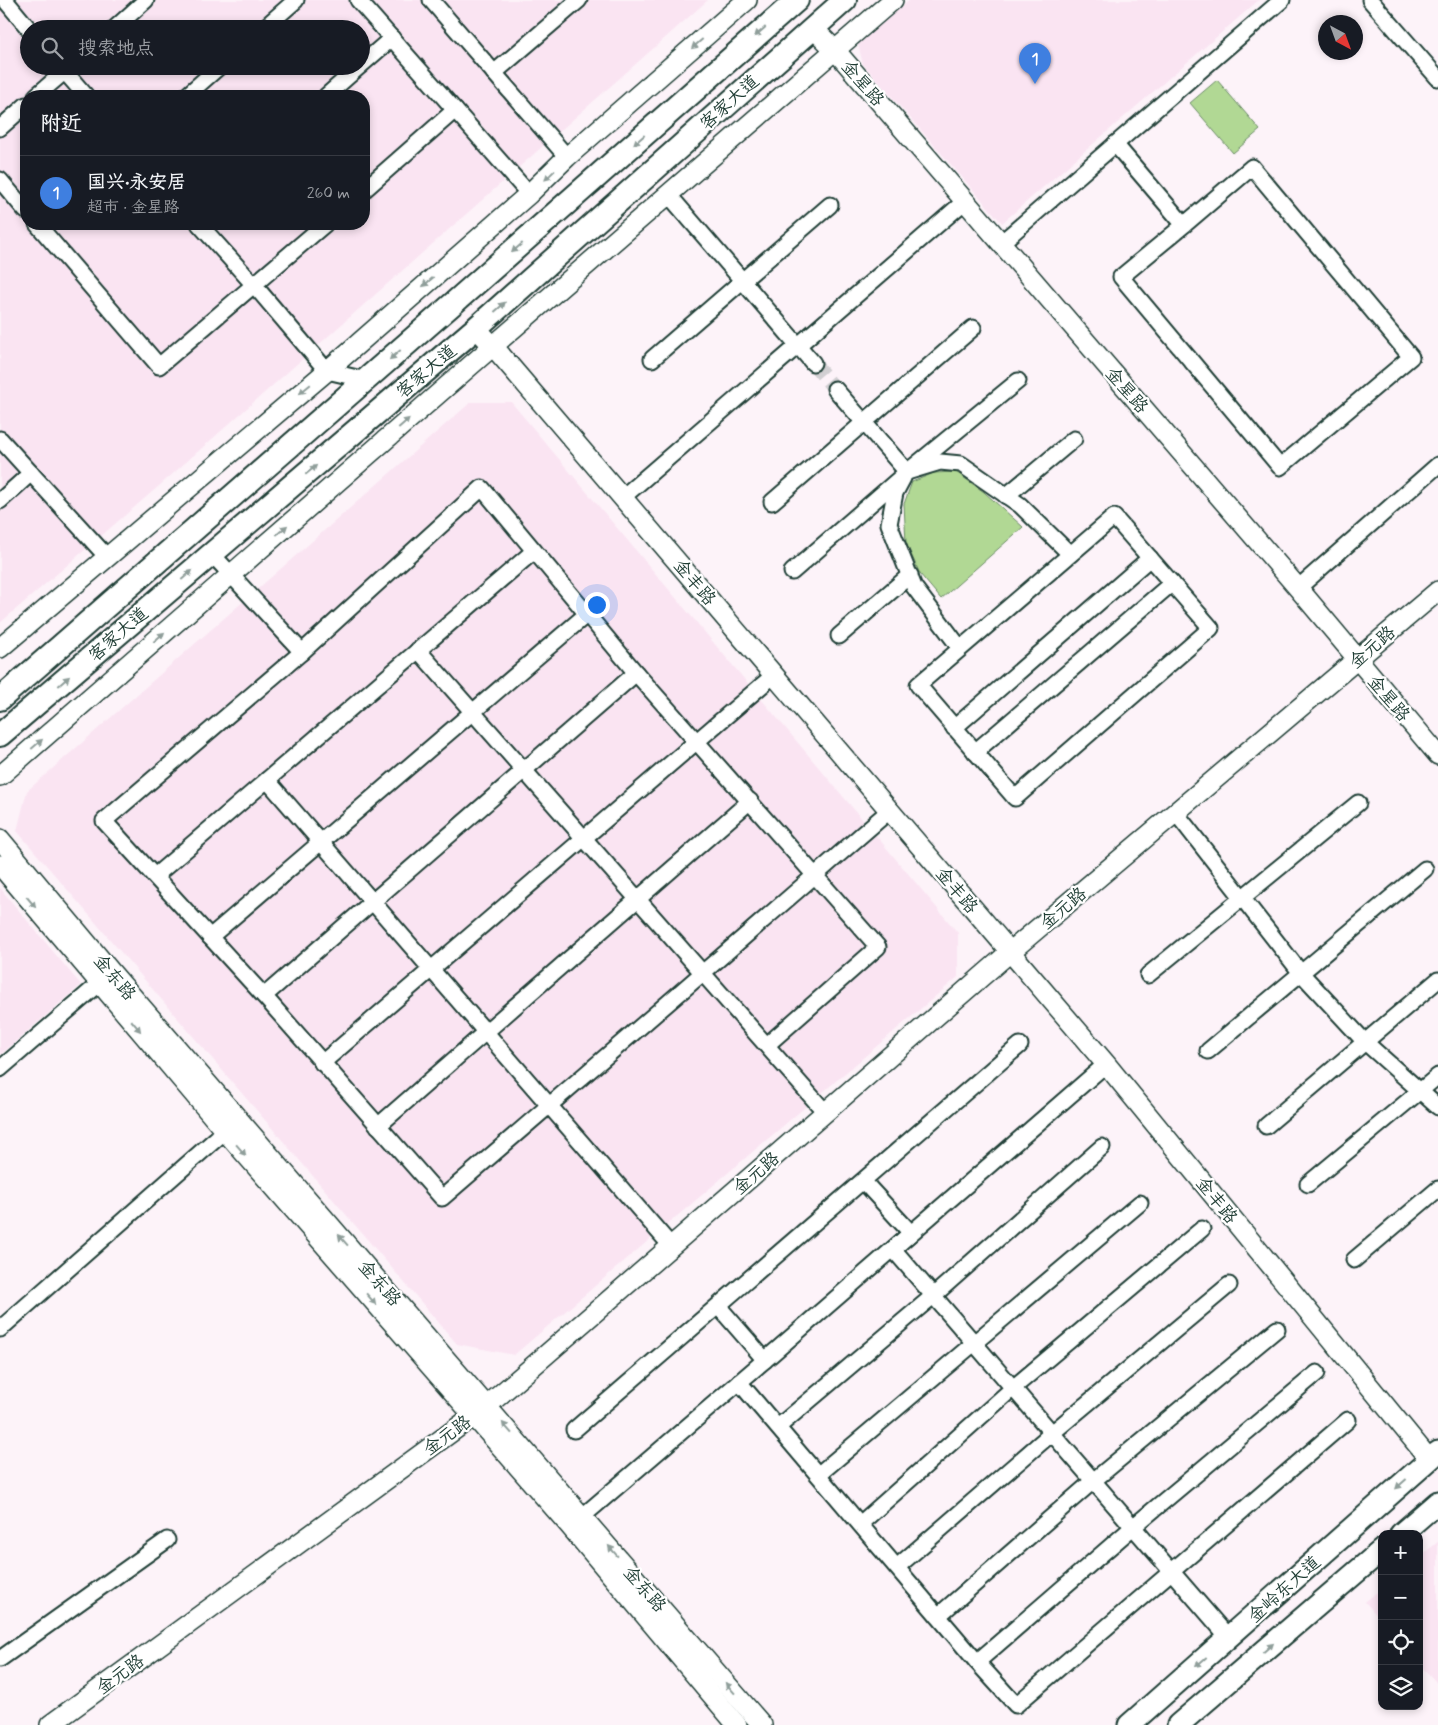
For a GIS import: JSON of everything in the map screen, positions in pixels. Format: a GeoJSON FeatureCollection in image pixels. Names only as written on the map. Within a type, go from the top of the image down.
{"type":"FeatureCollection","features":[{"type":"Feature","properties":{"kind":"main road","name":"客家大道"},"geometry":{"type":"LineString","coordinates":[[0,698],[366,380],[797,0]]}},
{"type":"Feature","properties":{"kind":"main road","name":"客家大道"},"geometry":{"type":"LineString","coordinates":[[0,735],[476,328],[845,0]]}},
{"type":"Feature","properties":{"kind":"main road","name":"金岭东大道"},"geometry":{"type":"LineString","coordinates":[[1129,1725],[1434,1455]]}},
{"type":"Feature","properties":{"kind":"main road"},"geometry":{"type":"LineString","coordinates":[[1406,1530],[1438,1502]]}},
{"type":"Feature","properties":{"kind":"main road","name":"金岭东大道"},"geometry":{"type":"LineString","coordinates":[[1178,1725],[1378,1553]]}},
{"type":"Feature","properties":{"kind":"street"},"geometry":{"type":"LineString","coordinates":[[5,0],[22,20]]}},
{"type":"Feature","properties":{"kind":"street"},"geometry":{"type":"LineString","coordinates":[[124,20],[146,0]]}},
{"type":"Feature","properties":{"kind":"street"},"geometry":{"type":"LineString","coordinates":[[273,20],[296,0]]}},
{"type":"Feature","properties":{"kind":"street"},"geometry":{"type":"LineString","coordinates":[[358,0],[529,194]]}},
{"type":"Feature","properties":{"kind":"street"},"geometry":{"type":"LineString","coordinates":[[431,0],[567,157]]}},
{"type":"Feature","properties":{"kind":"street"},"geometry":{"type":"LineString","coordinates":[[494,73],[579,0]]}},
{"type":"Feature","properties":{"kind":"street"},"geometry":{"type":"LineString","coordinates":[[0,648],[327,370],[747,0]]}},
{"type":"Feature","properties":{"kind":"street"},"geometry":{"type":"LineString","coordinates":[[0,776],[893,0]]}},
{"type":"Feature","properties":{"kind":"street"},"geometry":{"type":"LineString","coordinates":[[1001,243],[1282,0]]}},
{"type":"Feature","properties":{"kind":"street"},"geometry":{"type":"LineString","coordinates":[[1370,0],[1438,78]]}},
{"type":"Feature","properties":{"kind":"street","name":"金星路"},"geometry":{"type":"LineString","coordinates":[[812,28],[835,50],[1298,588],[1438,756]]}},
{"type":"Feature","properties":{"kind":"street"},"geometry":{"type":"LineString","coordinates":[[370,58],[392,38]]}},
{"type":"Feature","properties":{"kind":"street"},"geometry":{"type":"LineString","coordinates":[[42,90],[58,75]]}},
{"type":"Feature","properties":{"kind":"street"},"geometry":{"type":"LineString","coordinates":[[70,75],[82,90]]}},
{"type":"Feature","properties":{"kind":"street"},"geometry":{"type":"LineString","coordinates":[[193,90],[210,75]]}},
{"type":"Feature","properties":{"kind":"street"},"geometry":{"type":"LineString","coordinates":[[333,90],[350,75]]}},
{"type":"Feature","properties":{"kind":"street"},"geometry":{"type":"LineString","coordinates":[[0,128],[20,110]]}},
{"type":"Feature","properties":{"kind":"street"},"geometry":{"type":"LineString","coordinates":[[370,185],[455,110]]}},
{"type":"Feature","properties":{"kind":"street"},"geometry":{"type":"LineString","coordinates":[[1115,144],[1184,225]]}},
{"type":"Feature","properties":{"kind":"street"},"geometry":{"type":"LineString","coordinates":[[1252,167],[1411,356],[1280,467],[1121,277],[1184,225],[1252,167]]}},
{"type":"Feature","properties":{"kind":"street"},"geometry":{"type":"LineString","coordinates":[[0,180],[20,204]]}},
{"type":"Feature","properties":{"kind":"street"},"geometry":{"type":"LineString","coordinates":[[668,194],[814,363]]}},
{"type":"Feature","properties":{"kind":"street"},"geometry":{"type":"LineString","coordinates":[[623,497],[965,201]]}},
{"type":"Feature","properties":{"kind":"street"},"geometry":{"type":"LineString","coordinates":[[652,359],[830,205]]}},
{"type":"Feature","properties":{"kind":"street"},"geometry":{"type":"LineString","coordinates":[[42,230],[159,366],[317,230]]}},
{"type":"Feature","properties":{"kind":"street"},"geometry":{"type":"LineString","coordinates":[[204,230],[327,370],[366,380]]}},
{"type":"Feature","properties":{"kind":"street","name":"金丰路"},"geometry":{"type":"LineString","coordinates":[[476,328],[623,497],[1106,1064],[1434,1455]]}},
{"type":"Feature","properties":{"kind":"street"},"geometry":{"type":"LineString","coordinates":[[772,502],[972,328]]}},
{"type":"Feature","properties":{"kind":"street"},"geometry":{"type":"LineString","coordinates":[[792,572],[907,472],[1018,381]]}},
{"type":"Feature","properties":{"kind":"street"},"geometry":{"type":"LineString","coordinates":[[835,389],[907,472]]}},
{"type":"Feature","properties":{"kind":"street"},"geometry":{"type":"LineString","coordinates":[[0,439],[107,557]]}},
{"type":"Feature","properties":{"kind":"street"},"geometry":{"type":"LineString","coordinates":[[1006,496],[1074,440]]}},
{"type":"Feature","properties":{"kind":"street"},"geometry":{"type":"LineString","coordinates":[[960,648],[914,587],[888,524],[895,493],[907,472],[940,462],[961,464],[1020,505],[1070,554]]}},
{"type":"Feature","properties":{"kind":"street"},"geometry":{"type":"LineString","coordinates":[[1298,588],[1438,465]]}},
{"type":"Feature","properties":{"kind":"street"},"geometry":{"type":"LineString","coordinates":[[0,501],[31,473]]}},
{"type":"Feature","properties":{"kind":"street"},"geometry":{"type":"LineString","coordinates":[[767,1045],[878,947],[815,876],[750,801],[636,673],[482,488],[302,652],[104,821],[264,996],[442,1198],[815,876],[890,810]]}},
{"type":"Feature","properties":{"kind":"street"},"geometry":{"type":"LineString","coordinates":[[1114,516],[1150,558],[1211,628],[1015,798],[918,685],[1114,516]]}},
{"type":"Feature","properties":{"kind":"street"},"geometry":{"type":"LineString","coordinates":[[155,876],[534,551]]}},
{"type":"Feature","properties":{"kind":"street"},"geometry":{"type":"LineString","coordinates":[[212,554],[302,652]]}},
{"type":"Feature","properties":{"kind":"street"},"geometry":{"type":"LineString","coordinates":[[954,728],[1150,558]]}},
{"type":"Feature","properties":{"kind":"street"},"geometry":{"type":"LineString","coordinates":[[839,636],[910,575]]}},
{"type":"Feature","properties":{"kind":"street"},"geometry":{"type":"LineString","coordinates":[[975,752],[1172,583]]}},
{"type":"Feature","properties":{"kind":"street","name":"金元路"},"geometry":{"type":"LineString","coordinates":[[50,1725],[480,1411],[672,1247],[1010,952],[1438,591]]}},
{"type":"Feature","properties":{"kind":"street"},"geometry":{"type":"LineString","coordinates":[[210,937],[587,614]]}},
{"type":"Feature","properties":{"kind":"street"},"geometry":{"type":"LineString","coordinates":[[418,650],[826,1113]]}},
{"type":"Feature","properties":{"kind":"street"},"geometry":{"type":"LineString","coordinates":[[264,996],[636,673]]}},
{"type":"Feature","properties":{"kind":"street"},"geometry":{"type":"LineString","coordinates":[[322,1063],[774,675]]}},
{"type":"Feature","properties":{"kind":"street"},"geometry":{"type":"LineString","coordinates":[[267,780],[672,1247]]}},
{"type":"Feature","properties":{"kind":"street"},"geometry":{"type":"LineString","coordinates":[[378,1126],[750,801]]}},
{"type":"Feature","properties":{"kind":"street"},"geometry":{"type":"LineString","coordinates":[[1148,975],[1358,803]]}},
{"type":"Feature","properties":{"kind":"street"},"geometry":{"type":"LineString","coordinates":[[1176,813],[1301,973],[1365,1042],[1438,1107]]}},
{"type":"Feature","properties":{"kind":"street","name":"金东路"},"geometry":{"type":"LineString","coordinates":[[0,839],[480,1411],[569,1525],[737,1725]]}},
{"type":"Feature","properties":{"kind":"street","name":"金东路"},"geometry":{"type":"LineString","coordinates":[[0,865],[225,1132],[480,1411],[583,1516],[762,1725]]}},
{"type":"Feature","properties":{"kind":"street"},"geometry":{"type":"LineString","coordinates":[[1208,1051],[1425,869]]}},
{"type":"Feature","properties":{"kind":"street"},"geometry":{"type":"LineString","coordinates":[[1266,1126],[1438,980]]}},
{"type":"Feature","properties":{"kind":"street"},"geometry":{"type":"LineString","coordinates":[[0,1069],[100,983]]}},
{"type":"Feature","properties":{"kind":"street"},"geometry":{"type":"LineString","coordinates":[[574,1430],[864,1182],[1020,1045]]}},
{"type":"Feature","properties":{"kind":"street"},"geometry":{"type":"LineString","coordinates":[[583,1516],[1106,1064]]}},
{"type":"Feature","properties":{"kind":"street"},"geometry":{"type":"LineString","coordinates":[[1308,1184],[1438,1076]]}},
{"type":"Feature","properties":{"kind":"street"},"geometry":{"type":"LineString","coordinates":[[1,1326],[225,1132]]}},
{"type":"Feature","properties":{"kind":"street"},"geometry":{"type":"LineString","coordinates":[[778,1427],[933,1296],[1102,1147]]}},
{"type":"Feature","properties":{"kind":"street"},"geometry":{"type":"LineString","coordinates":[[864,1182],[911,1233]]}},
{"type":"Feature","properties":{"kind":"street"},"geometry":{"type":"LineString","coordinates":[[1354,1260],[1438,1189]]}},
{"type":"Feature","properties":{"kind":"street"},"geometry":{"type":"LineString","coordinates":[[819,1474],[1140,1203]]}},
{"type":"Feature","properties":{"kind":"street"},"geometry":{"type":"LineString","coordinates":[[860,1524],[1013,1388],[1202,1229]]}},
{"type":"Feature","properties":{"kind":"street"},"geometry":{"type":"LineString","coordinates":[[893,1249],[1229,1638]]}},
{"type":"Feature","properties":{"kind":"street"},"geometry":{"type":"LineString","coordinates":[[897,1567],[1229,1285]]}},
{"type":"Feature","properties":{"kind":"street"},"geometry":{"type":"LineString","coordinates":[[718,1306],[765,1360]]}},
{"type":"Feature","properties":{"kind":"street"},"geometry":{"type":"LineString","coordinates":[[938,1616],[1093,1481],[1276,1330]]}},
{"type":"Feature","properties":{"kind":"street"},"geometry":{"type":"LineString","coordinates":[[977,1662],[1133,1527],[1317,1373]]}},
{"type":"Feature","properties":{"kind":"street"},"geometry":{"type":"LineString","coordinates":[[739,1382],[977,1662],[1016,1705],[1348,1420]]}},
{"type":"Feature","properties":{"kind":"street"},"geometry":{"type":"LineString","coordinates":[[0,1659],[168,1540]]}},
{"type":"Feature","properties":{"kind":"shaded area"},"geometry":{"type":"Polygon","coordinates":[[[0,0],[708,0],[159,486],[0,623],[0,0]]]}},
{"type":"Feature","properties":{"kind":"shaded area"},"geometry":{"type":"Polygon","coordinates":[[[910,0],[1259,0],[1002,223],[863,64],[858,44],[910,0]]]}},
{"type":"Feature","properties":{"kind":"shaded area"},"geometry":{"type":"Polygon","coordinates":[[[471,402],[511,402],[958,933],[958,977],[514,1355],[457,1344],[17,831],[27,791],[471,402]]]}},
{"type":"Feature","properties":{"kind":"shaded area"},"geometry":{"type":"Polygon","coordinates":[[[0,888],[81,985],[0,1055],[0,888]]]}},
{"type":"Feature","properties":{"kind":"shaded area"},"geometry":{"type":"Polygon","coordinates":[[[1438,1542],[1438,1684],[1423,1668],[1423,1554],[1438,1542]]]}},
{"type":"Feature","properties":{"kind":"shaded area"},"geometry":{"type":"Polygon","coordinates":[[[1378,1591],[1378,1617],[1365,1602],[1378,1591]]]}},
{"type":"Feature","properties":{"kind":"green space"},"geometry":{"type":"Polygon","coordinates":[[[1217,80],[1260,130],[1233,153],[1190,103],[1217,80]]]}},
{"type":"Feature","properties":{"kind":"green space"},"geometry":{"type":"Polygon","coordinates":[[[956,472],[984,492],[1023,527],[941,599],[920,574],[906,543],[904,504],[912,482],[934,473],[956,472]]]}},
{"type":"Feature","properties":{"kind":"tunnel"},"geometry":{"type":"LineString","coordinates":[[813,363],[835,389]]}},
{"type":"Feature","properties":{"kind":"place","name":"国兴·永安居"},"geometry":{"type":"Point","coordinates":[1035,84]}}]}
